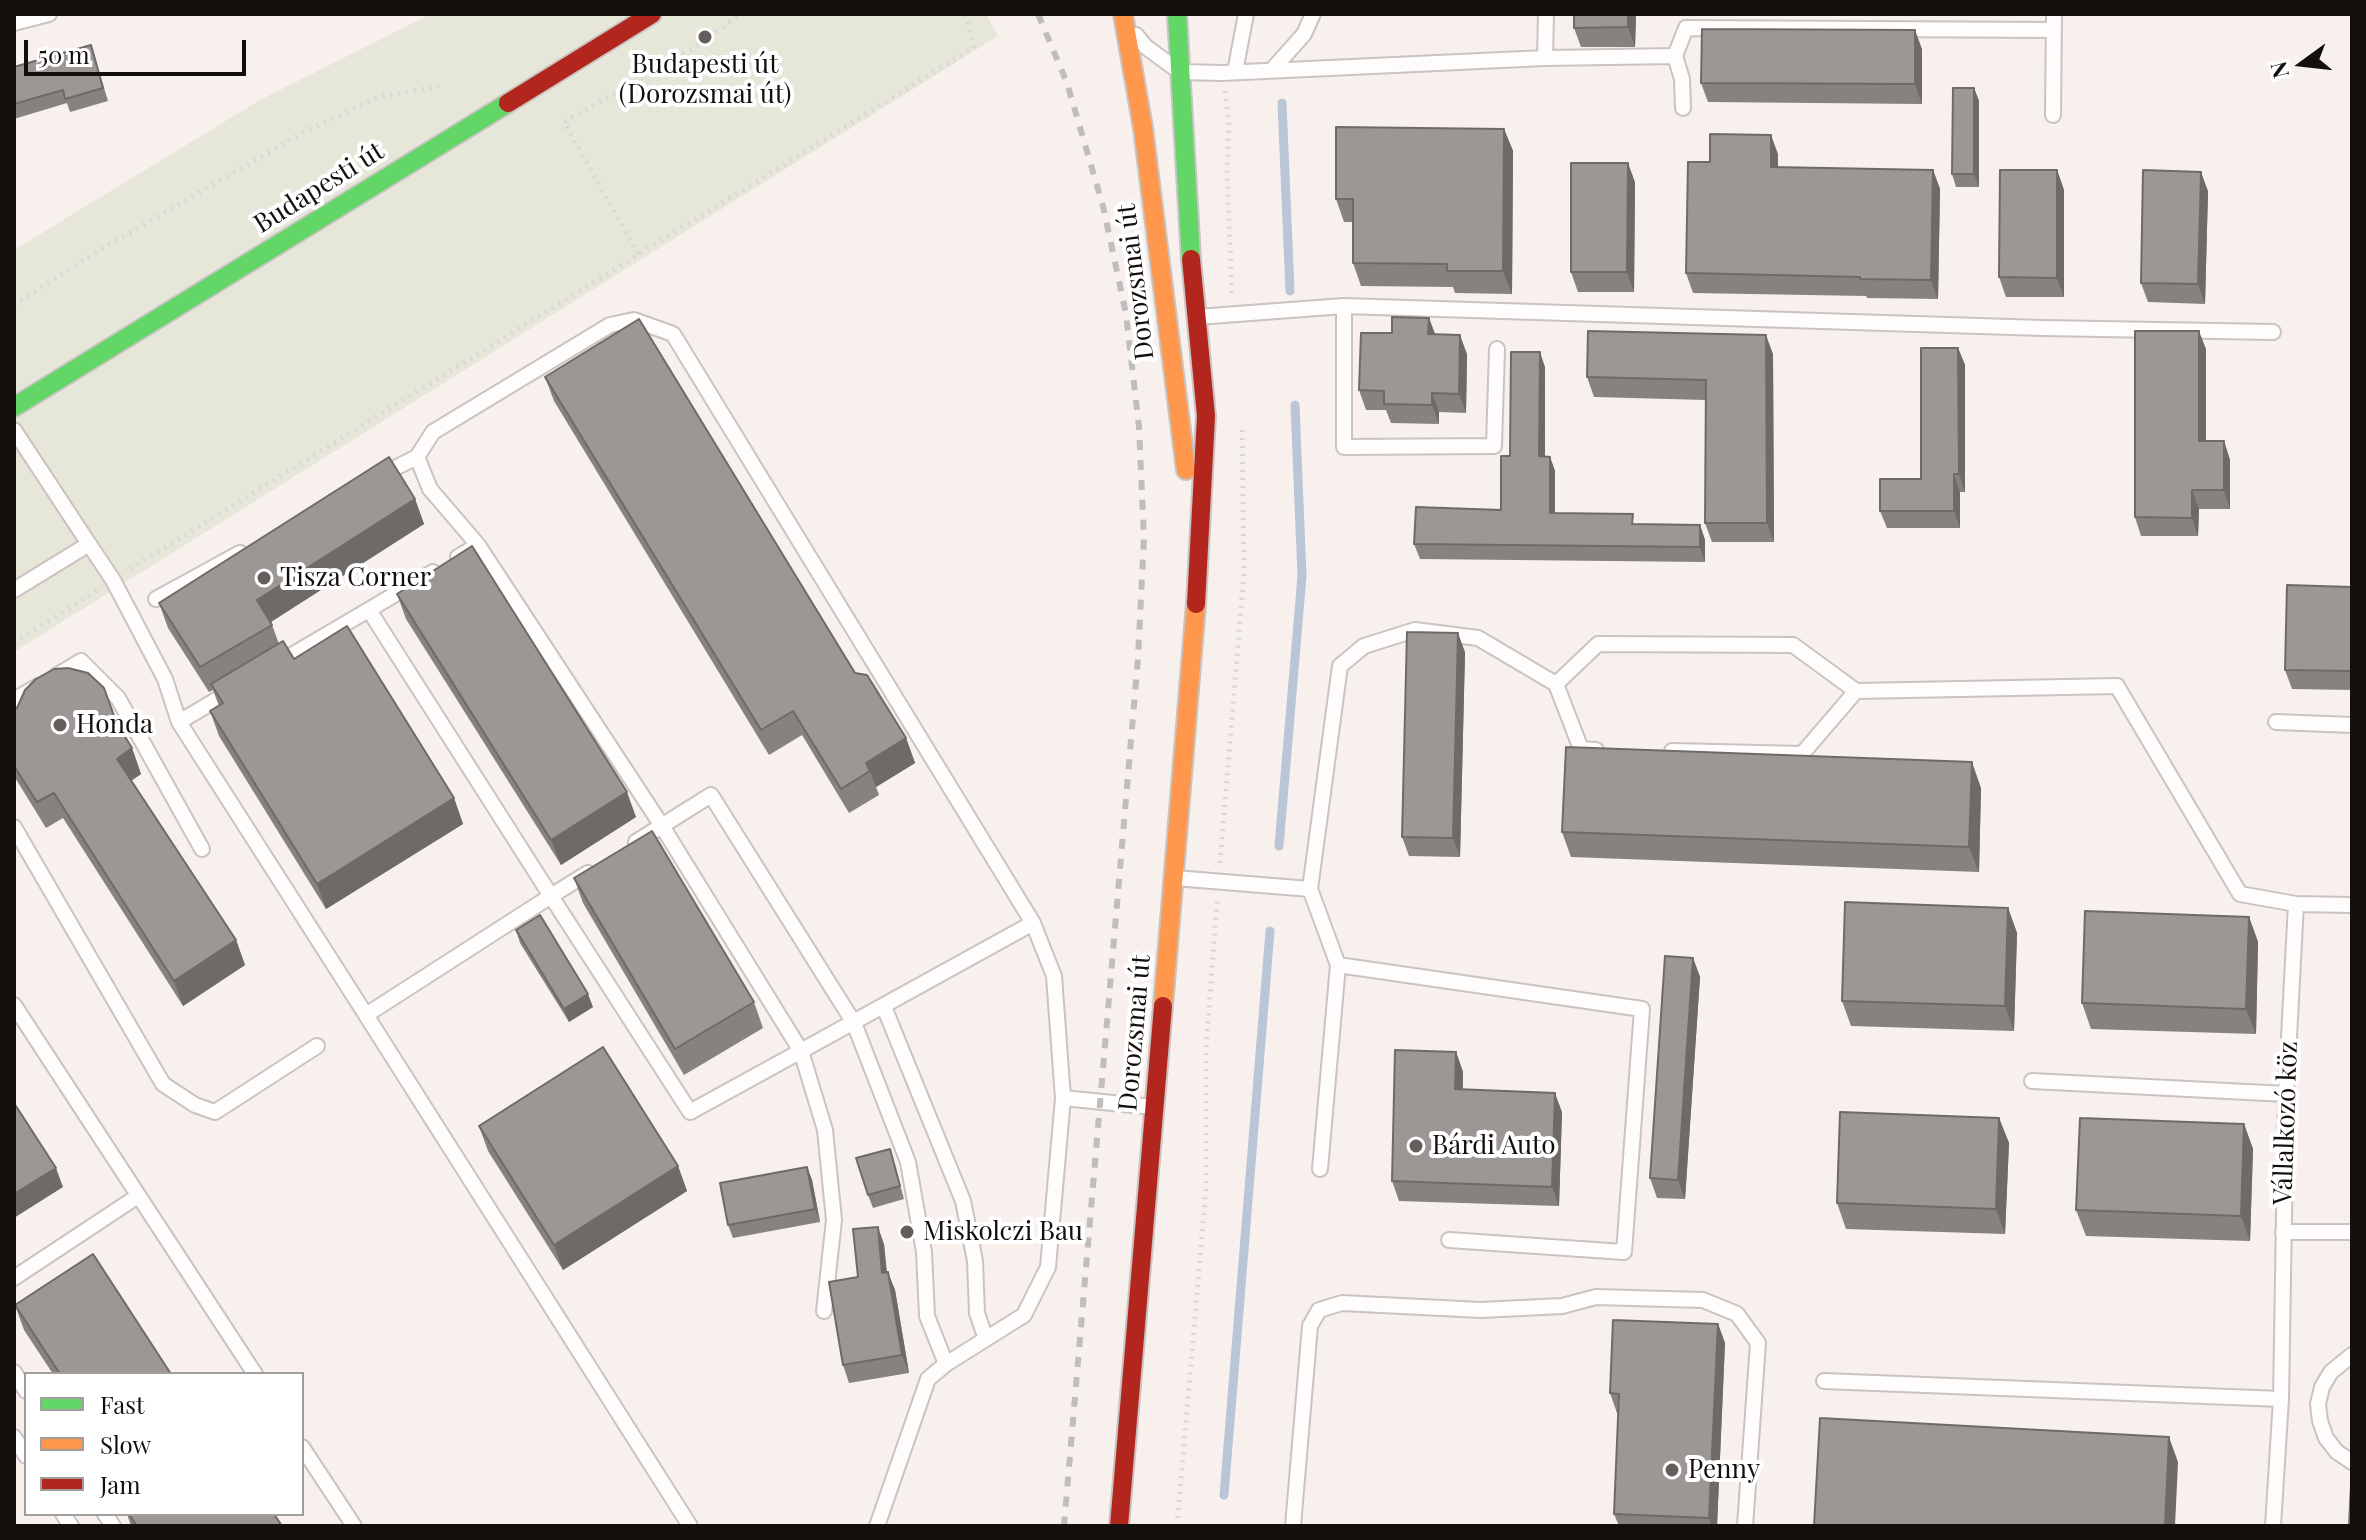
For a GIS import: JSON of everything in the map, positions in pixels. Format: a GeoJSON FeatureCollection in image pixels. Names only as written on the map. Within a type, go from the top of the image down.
{"type":"FeatureCollection","features":[{"type":"Feature","properties":{"kind":"main road","name":"Budapesti út"},"geometry":{"type":"LineString","coordinates":[[14,407],[612,32],[652,14]]}},
{"type":"Feature","properties":{"kind":"main road","name":"Dorozsmai út"},"geometry":{"type":"LineString","coordinates":[[1119,1526],[1175,878],[1206,416],[1177,14]]}},
{"type":"Feature","properties":{"kind":"main road","name":"Dorozsmai út"},"geometry":{"type":"LineString","coordinates":[[1124,19],[1147,158],[1178,422],[1199,545]]}},
{"type":"Feature","properties":{"kind":"lane"},"geometry":{"type":"LineString","coordinates":[[14,23],[49,14]]}},
{"type":"Feature","properties":{"kind":"lane"},"geometry":{"type":"LineString","coordinates":[[1229,72],[1246,14]]}},
{"type":"Feature","properties":{"kind":"lane"},"geometry":{"type":"LineString","coordinates":[[1272,70],[1304,34],[1313,14]]}},
{"type":"Feature","properties":{"kind":"lane"},"geometry":{"type":"LineString","coordinates":[[1545,58],[1546,14]]}},
{"type":"Feature","properties":{"kind":"lane"},"geometry":{"type":"LineString","coordinates":[[2053,115],[2054,14]]}},
{"type":"Feature","properties":{"kind":"lane"},"geometry":{"type":"LineString","coordinates":[[1124,19],[1146,47],[1180,72],[1675,56]]}},
{"type":"Feature","properties":{"kind":"lane"},"geometry":{"type":"LineString","coordinates":[[1683,108],[1682,79],[1675,56],[1686,21],[2054,30]]}},
{"type":"Feature","properties":{"kind":"lane"},"geometry":{"type":"LineString","coordinates":[[1197,317],[1344,306],[2028,328],[2273,332]]}},
{"type":"Feature","properties":{"kind":"lane"},"geometry":{"type":"LineString","coordinates":[[1344,306],[1344,447],[1494,446],[1497,349]]}},
{"type":"Feature","properties":{"kind":"lane"},"geometry":{"type":"LineString","coordinates":[[363,485],[417,457],[433,432],[610,325],[634,320],[673,334],[1033,923],[1054,976],[1063,1098],[1048,1267],[1024,1315],[946,1364],[928,1379],[877,1526]]}},
{"type":"Feature","properties":{"kind":"lane"},"geometry":{"type":"LineString","coordinates":[[14,430],[113,580],[165,679],[179,722],[690,1526]]}},
{"type":"Feature","properties":{"kind":"lane"},"geometry":{"type":"LineString","coordinates":[[417,457],[430,489],[478,545],[662,826],[801,1051],[825,1130],[834,1220],[824,1311]]}},
{"type":"Feature","properties":{"kind":"lane"},"geometry":{"type":"LineString","coordinates":[[14,590],[89,544]]}},
{"type":"Feature","properties":{"kind":"lane"},"geometry":{"type":"LineString","coordinates":[[260,674],[478,545]]}},
{"type":"Feature","properties":{"kind":"lane"},"geometry":{"type":"LineString","coordinates":[[156,599],[253,546]]}},
{"type":"Feature","properties":{"kind":"lane"},"geometry":{"type":"LineString","coordinates":[[369,610],[690,1112],[1033,923]]}},
{"type":"Feature","properties":{"kind":"lane"},"geometry":{"type":"LineString","coordinates":[[1320,1169],[1338,965],[1310,889],[1340,666],[1364,646],[1415,630],[1478,638],[1556,684],[1581,749],[1612,750]]}},
{"type":"Feature","properties":{"kind":"lane"},"geometry":{"type":"LineString","coordinates":[[1556,684],[1598,644],[1793,645],[1856,691],[2117,686],[2240,894],[2296,904],[2352,905]]}},
{"type":"Feature","properties":{"kind":"lane"},"geometry":{"type":"LineString","coordinates":[[14,700],[81,661],[118,698],[202,849]]}},
{"type":"Feature","properties":{"kind":"lane"},"geometry":{"type":"LineString","coordinates":[[179,722],[247,682]]}},
{"type":"Feature","properties":{"kind":"lane"},"geometry":{"type":"LineString","coordinates":[[1660,751],[1802,754],[1856,691]]}},
{"type":"Feature","properties":{"kind":"lane"},"geometry":{"type":"LineString","coordinates":[[2276,722],[2352,725]]}},
{"type":"Feature","properties":{"kind":"lane"},"geometry":{"type":"LineString","coordinates":[[625,849],[711,795],[854,1023],[908,1162],[924,1252],[927,1316],[946,1364]]}},
{"type":"Feature","properties":{"kind":"lane"},"geometry":{"type":"LineString","coordinates":[[14,827],[163,1084],[195,1105],[215,1112],[317,1046]]}},
{"type":"Feature","properties":{"kind":"lane"},"geometry":{"type":"LineString","coordinates":[[366,1015],[601,865]]}},
{"type":"Feature","properties":{"kind":"lane"},"geometry":{"type":"LineString","coordinates":[[1175,878],[1310,889]]}},
{"type":"Feature","properties":{"kind":"lane","name":"Vállalkozó köz"},"geometry":{"type":"LineString","coordinates":[[2273,1526],[2281,1399],[2286,1094],[2296,904]]}},
{"type":"Feature","properties":{"kind":"lane"},"geometry":{"type":"LineString","coordinates":[[1338,965],[1642,1009],[1624,1252],[1449,1240]]}},
{"type":"Feature","properties":{"kind":"lane"},"geometry":{"type":"LineString","coordinates":[[14,1005],[254,1372]]}},
{"type":"Feature","properties":{"kind":"lane"},"geometry":{"type":"LineString","coordinates":[[884,1007],[963,1201],[975,1261],[977,1313],[986,1339]]}},
{"type":"Feature","properties":{"kind":"lane"},"geometry":{"type":"LineString","coordinates":[[2032,1081],[2286,1094]]}},
{"type":"Feature","properties":{"kind":"lane"},"geometry":{"type":"LineString","coordinates":[[1063,1098],[1154,1107]]}},
{"type":"Feature","properties":{"kind":"lane"},"geometry":{"type":"LineString","coordinates":[[14,1278],[138,1196]]}},
{"type":"Feature","properties":{"kind":"lane"},"geometry":{"type":"LineString","coordinates":[[2283,1232],[2352,1232]]}},
{"type":"Feature","properties":{"kind":"lane"},"geometry":{"type":"LineString","coordinates":[[1293,1526],[1310,1326],[1319,1310],[1342,1303],[1481,1310],[1562,1306],[1596,1297],[1703,1300],[1737,1314],[1758,1343],[1745,1526]]}},
{"type":"Feature","properties":{"kind":"lane"},"geometry":{"type":"LineString","coordinates":[[2352,1355],[2331,1372],[2322,1387],[2318,1404],[2326,1438],[2337,1452],[2352,1462]]}},
{"type":"Feature","properties":{"kind":"lane"},"geometry":{"type":"LineString","coordinates":[[1824,1381],[2281,1399]]}},
{"type":"Feature","properties":{"kind":"lane"},"geometry":{"type":"LineString","coordinates":[[304,1450],[354,1526]]}},
{"type":"Feature","properties":{"kind":"path"},"geometry":{"type":"LineString","coordinates":[[638,254],[564,122],[700,44],[741,14]]}},
{"type":"Feature","properties":{"kind":"path"},"geometry":{"type":"LineString","coordinates":[[14,643],[974,47],[965,14]]}},
{"type":"Feature","properties":{"kind":"path"},"geometry":{"type":"LineString","coordinates":[[1229,72],[1227,170],[1233,314]]}},
{"type":"Feature","properties":{"kind":"path"},"geometry":{"type":"LineString","coordinates":[[14,305],[88,257],[306,131],[376,98],[439,86]]}},
{"type":"Feature","properties":{"kind":"path"},"geometry":{"type":"LineString","coordinates":[[1177,1526],[1206,1189],[1206,1049],[1244,572],[1241,419]]}},
{"type":"Feature","properties":{"kind":"shaded area"},"geometry":{"type":"Polygon","coordinates":[[[431,14],[986,14],[998,36],[14,652],[14,250],[260,100],[431,14]]]}},
{"type":"Feature","properties":{"kind":"building"},"geometry":{"type":"Polygon","coordinates":[[[1574,14],[1628,14],[1628,27],[1574,28],[1574,14]]]}},
{"type":"Feature","properties":{"kind":"building"},"geometry":{"type":"Polygon","coordinates":[[[1702,29],[1915,30],[1915,84],[1701,83],[1702,29]]]}},
{"type":"Feature","properties":{"kind":"building"},"geometry":{"type":"Polygon","coordinates":[[[91,45],[103,88],[65,99],[63,90],[14,104],[14,67],[91,45]]]}},
{"type":"Feature","properties":{"kind":"building"},"geometry":{"type":"Polygon","coordinates":[[[1953,88],[1974,88],[1974,174],[1952,174],[1953,88]]]}},
{"type":"Feature","properties":{"kind":"building"},"geometry":{"type":"Polygon","coordinates":[[[1336,127],[1504,129],[1503,271],[1447,271],[1447,264],[1353,263],[1353,199],[1336,199],[1336,127]]]}},
{"type":"Feature","properties":{"kind":"building"},"geometry":{"type":"Polygon","coordinates":[[[1710,134],[1771,135],[1771,167],[1933,170],[1931,280],[1686,273],[1688,162],[1710,162],[1710,134]]]}},
{"type":"Feature","properties":{"kind":"building"},"geometry":{"type":"Polygon","coordinates":[[[1571,163],[1628,163],[1627,272],[1571,272],[1571,163]]]}},
{"type":"Feature","properties":{"kind":"building"},"geometry":{"type":"Polygon","coordinates":[[[2000,170],[2057,170],[2057,278],[1999,277],[2000,170]]]}},
{"type":"Feature","properties":{"kind":"building"},"geometry":{"type":"Polygon","coordinates":[[[2143,170],[2201,172],[2198,284],[2141,283],[2143,170]]]}},
{"type":"Feature","properties":{"kind":"building"},"geometry":{"type":"Polygon","coordinates":[[[1392,317],[1429,318],[1428,334],[1460,335],[1459,394],[1432,393],[1432,405],[1384,404],[1384,391],[1359,390],[1361,333],[1392,333],[1392,317]]]}},
{"type":"Feature","properties":{"kind":"building"},"geometry":{"type":"Polygon","coordinates":[[[639,319],[855,673],[867,675],[906,738],[866,763],[870,771],[841,789],[793,711],[761,730],[545,377],[639,319]]]}},
{"type":"Feature","properties":{"kind":"building"},"geometry":{"type":"Polygon","coordinates":[[[1588,331],[1766,335],[1767,523],[1705,523],[1706,380],[1587,377],[1588,331]]]}},
{"type":"Feature","properties":{"kind":"building"},"geometry":{"type":"Polygon","coordinates":[[[2135,331],[2199,331],[2199,441],[2224,441],[2224,490],[2192,490],[2192,518],[2135,517],[2135,331]]]}},
{"type":"Feature","properties":{"kind":"building"},"geometry":{"type":"Polygon","coordinates":[[[1921,348],[1958,348],[1959,474],[1954,474],[1954,511],[1880,511],[1880,479],[1921,479],[1921,348]]]}},
{"type":"Feature","properties":{"kind":"building"},"geometry":{"type":"Polygon","coordinates":[[[1511,352],[1540,352],[1539,456],[1550,457],[1550,513],[1633,514],[1632,524],[1700,525],[1700,547],[1414,544],[1416,507],[1501,510],[1501,456],[1510,456],[1511,352]]]}},
{"type":"Feature","properties":{"kind":"building"},"geometry":{"type":"Polygon","coordinates":[[[389,457],[415,499],[257,600],[272,625],[200,667],[159,603],[389,457]]]}},
{"type":"Feature","properties":{"kind":"building"},"geometry":{"type":"Polygon","coordinates":[[[472,546],[627,792],[551,840],[397,594],[472,546]]]}},
{"type":"Feature","properties":{"kind":"building"},"geometry":{"type":"Polygon","coordinates":[[[2287,585],[2352,587],[2352,671],[2285,670],[2287,585]]]}},
{"type":"Feature","properties":{"kind":"building"},"geometry":{"type":"Polygon","coordinates":[[[347,626],[454,798],[317,884],[210,711],[223,703],[211,684],[283,641],[294,659],[347,626]]]}},
{"type":"Feature","properties":{"kind":"building"},"geometry":{"type":"Polygon","coordinates":[[[1407,632],[1458,633],[1453,838],[1402,837],[1407,632]]]}},
{"type":"Feature","properties":{"kind":"building"},"geometry":{"type":"Polygon","coordinates":[[[68,668],[88,673],[104,688],[117,724],[132,748],[117,759],[236,940],[174,981],[54,793],[37,802],[14,766],[14,710],[25,690],[36,679],[54,669],[68,668]]]}},
{"type":"Feature","properties":{"kind":"building"},"geometry":{"type":"Polygon","coordinates":[[[1566,747],[1972,762],[1969,847],[1562,832],[1566,747]]]}},
{"type":"Feature","properties":{"kind":"building"},"geometry":{"type":"Polygon","coordinates":[[[652,831],[754,1002],[675,1049],[574,878],[652,831]]]}},
{"type":"Feature","properties":{"kind":"building"},"geometry":{"type":"Polygon","coordinates":[[[1845,902],[2008,908],[2005,1006],[1842,1001],[1845,902]]]}},
{"type":"Feature","properties":{"kind":"building"},"geometry":{"type":"Polygon","coordinates":[[[2085,911],[2249,917],[2246,1009],[2082,1003],[2085,911]]]}},
{"type":"Feature","properties":{"kind":"building"},"geometry":{"type":"Polygon","coordinates":[[[540,915],[588,994],[564,1009],[516,930],[540,915]]]}},
{"type":"Feature","properties":{"kind":"building"},"geometry":{"type":"Polygon","coordinates":[[[1665,956],[1693,958],[1678,1180],[1650,1178],[1665,956]]]}},
{"type":"Feature","properties":{"kind":"building"},"geometry":{"type":"Polygon","coordinates":[[[603,1047],[678,1166],[554,1245],[479,1126],[603,1047]]]}},
{"type":"Feature","properties":{"kind":"building"},"geometry":{"type":"Polygon","coordinates":[[[1395,1050],[1456,1052],[1455,1089],[1555,1093],[1552,1187],[1392,1181],[1395,1050]]]}},
{"type":"Feature","properties":{"kind":"building"},"geometry":{"type":"Polygon","coordinates":[[[14,1103],[56,1168],[14,1194],[14,1103]]]}},
{"type":"Feature","properties":{"kind":"building"},"geometry":{"type":"Polygon","coordinates":[[[1840,1112],[1999,1118],[1996,1209],[1837,1203],[1840,1112]]]}},
{"type":"Feature","properties":{"kind":"building"},"geometry":{"type":"Polygon","coordinates":[[[2080,1118],[2244,1124],[2241,1216],[2076,1210],[2080,1118]]]}},
{"type":"Feature","properties":{"kind":"building"},"geometry":{"type":"Polygon","coordinates":[[[890,1149],[900,1186],[868,1195],[856,1158],[890,1149]]]}},
{"type":"Feature","properties":{"kind":"building"},"geometry":{"type":"Polygon","coordinates":[[[807,1167],[815,1209],[728,1225],[720,1183],[807,1167]]]}},
{"type":"Feature","properties":{"kind":"building"},"geometry":{"type":"Polygon","coordinates":[[[878,1227],[882,1273],[888,1272],[902,1355],[843,1365],[829,1282],[858,1277],[853,1229],[878,1227]]]}},
{"type":"Feature","properties":{"kind":"building"},"geometry":{"type":"Polygon","coordinates":[[[93,1254],[170,1372],[59,1372],[15,1305],[93,1254]]]}},
{"type":"Feature","properties":{"kind":"building","name":"Penny"},"geometry":{"type":"Polygon","coordinates":[[[1613,1320],[1718,1324],[1709,1518],[1614,1514],[1619,1394],[1610,1393],[1613,1320]]]}},
{"type":"Feature","properties":{"kind":"building"},"geometry":{"type":"Polygon","coordinates":[[[1820,1418],[2169,1437],[2165,1526],[1814,1526],[1820,1418]]]}},
{"type":"Feature","properties":{"kind":"building"},"geometry":{"type":"Polygon","coordinates":[[[2352,1464],[2352,1526],[2349,1526],[2352,1464]]]}},
{"type":"Feature","properties":{"kind":"building"},"geometry":{"type":"Polygon","coordinates":[[[130,1516],[275,1516],[282,1526],[137,1526],[130,1516]]]}},
{"type":"Feature","properties":{"kind":"waterway"},"geometry":{"type":"LineString","coordinates":[[1282,103],[1290,291]]}},
{"type":"Feature","properties":{"kind":"waterway"},"geometry":{"type":"LineString","coordinates":[[1279,846],[1302,576],[1295,405]]}},
{"type":"Feature","properties":{"kind":"waterway"},"geometry":{"type":"LineString","coordinates":[[1224,1495],[1270,931]]}},
{"type":"Feature","properties":{"kind":"railway"},"geometry":{"type":"LineString","coordinates":[[1038,14],[1067,83],[1103,206],[1126,314],[1139,427],[1144,538],[1138,658],[1064,1526]]}},
{"type":"Feature","properties":{"kind":"traffic: fast"},"geometry":{"type":"LineString","coordinates":[[1177,14],[1191,259]]}},
{"type":"Feature","properties":{"kind":"traffic: fast"},"geometry":{"type":"LineString","coordinates":[[14,407],[508,103]]}},
{"type":"Feature","properties":{"kind":"traffic: slow"},"geometry":{"type":"LineString","coordinates":[[1123,14],[1143,128],[1186,470]]}},
{"type":"Feature","properties":{"kind":"traffic: slow"},"geometry":{"type":"LineString","coordinates":[[1163,1006],[1196,604]]}},
{"type":"Feature","properties":{"kind":"traffic: jam"},"geometry":{"type":"LineString","coordinates":[[508,103],[652,14]]}},
{"type":"Feature","properties":{"kind":"traffic: jam"},"geometry":{"type":"LineString","coordinates":[[1191,259],[1206,416],[1196,604]]}},
{"type":"Feature","properties":{"kind":"traffic: jam"},"geometry":{"type":"LineString","coordinates":[[1119,1526],[1163,1006]]}},
{"type":"Feature","properties":{"kind":"place","name":"Budapesti út (Dorozsmai út)"},"geometry":{"type":"Point","coordinates":[705,37]}},
{"type":"Feature","properties":{"kind":"place","name":"Tisza Corner"},"geometry":{"type":"Point","coordinates":[264,578]}},
{"type":"Feature","properties":{"kind":"place","name":"Honda"},"geometry":{"type":"Point","coordinates":[60,725]}},
{"type":"Feature","properties":{"kind":"place","name":"Bárdi Auto"},"geometry":{"type":"Point","coordinates":[1416,1146]}},
{"type":"Feature","properties":{"kind":"place","name":"Miskolczi Bau"},"geometry":{"type":"Point","coordinates":[907,1232]}},
{"type":"Feature","properties":{"kind":"place","name":"Penny"},"geometry":{"type":"Point","coordinates":[1672,1470]}}]}
